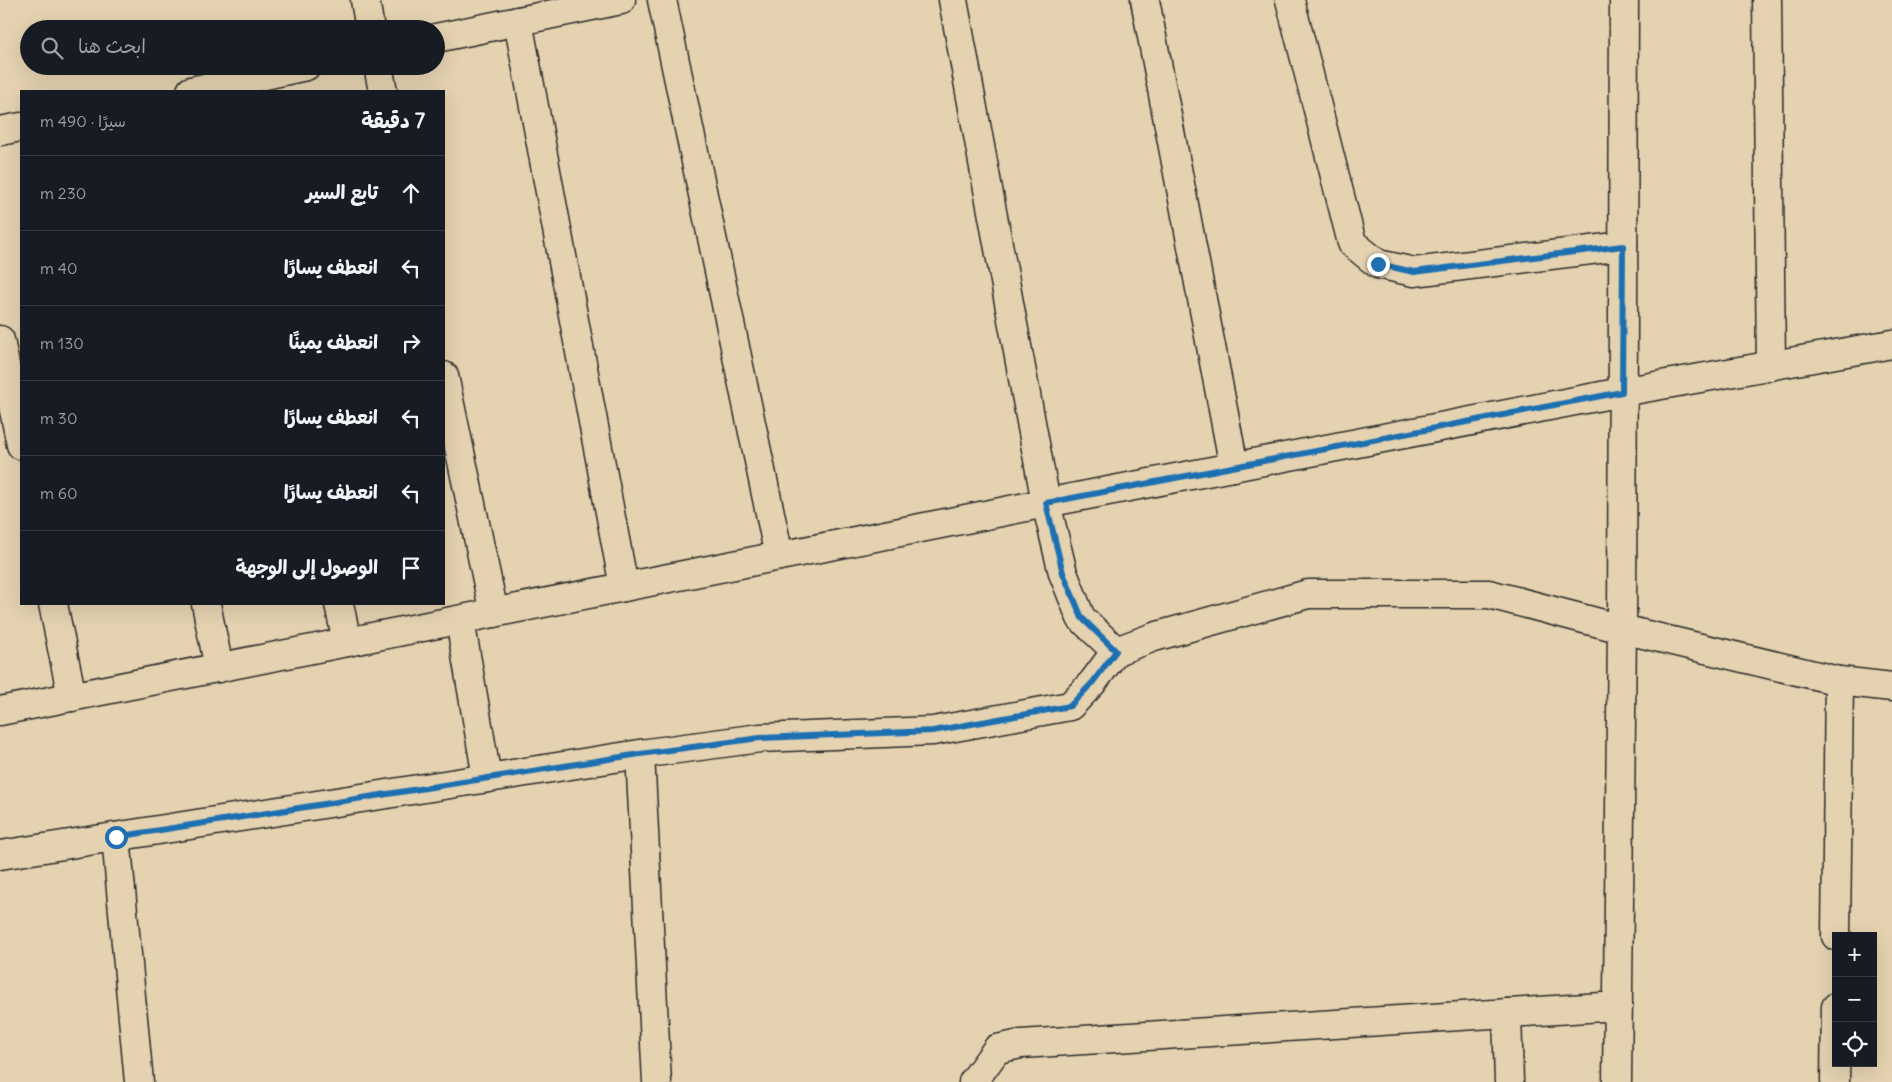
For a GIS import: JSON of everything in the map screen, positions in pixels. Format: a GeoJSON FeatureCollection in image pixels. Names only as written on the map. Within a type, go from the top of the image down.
{"type":"FeatureCollection","features":[{"type":"Feature","properties":{"kind":"street"},"geometry":{"type":"LineString","coordinates":[[364,0],[368,20]]}},
{"type":"Feature","properties":{"kind":"street"},"geometry":{"type":"LineString","coordinates":[[445,36],[621,0]]}},
{"type":"Feature","properties":{"kind":"street"},"geometry":{"type":"LineString","coordinates":[[662,0],[779,556]]}},
{"type":"Feature","properties":{"kind":"street"},"geometry":{"type":"LineString","coordinates":[[953,0],[1046,503],[1063,573],[1082,618],[1116,651]]}},
{"type":"Feature","properties":{"kind":"street"},"geometry":{"type":"LineString","coordinates":[[1145,0],[1234,467]]}},
{"type":"Feature","properties":{"kind":"street"},"geometry":{"type":"LineString","coordinates":[[1290,0],[1352,243],[1378,264],[1414,272],[1623,246]]}},
{"type":"Feature","properties":{"kind":"street"},"geometry":{"type":"LineString","coordinates":[[1617,1082],[1622,629],[1624,0]]}},
{"type":"Feature","properties":{"kind":"street"},"geometry":{"type":"LineString","coordinates":[[1767,0],[1771,366]]}},
{"type":"Feature","properties":{"kind":"street"},"geometry":{"type":"LineString","coordinates":[[518,21],[624,587]]}},
{"type":"Feature","properties":{"kind":"street"},"geometry":{"type":"LineString","coordinates":[[201,90],[232,87],[274,75]]}},
{"type":"Feature","properties":{"kind":"street"},"geometry":{"type":"LineString","coordinates":[[380,75],[383,90]]}},
{"type":"Feature","properties":{"kind":"street"},"geometry":{"type":"LineString","coordinates":[[0,131],[20,127]]}},
{"type":"Feature","properties":{"kind":"street"},"geometry":{"type":"LineString","coordinates":[[0,340],[20,441]]}},
{"type":"Feature","properties":{"kind":"street"},"geometry":{"type":"LineString","coordinates":[[0,711],[1046,503],[1622,392],[1892,344]]}},
{"type":"Feature","properties":{"kind":"street"},"geometry":{"type":"LineString","coordinates":[[445,381],[494,613]]}},
{"type":"Feature","properties":{"kind":"street"},"geometry":{"type":"LineString","coordinates":[[0,855],[640,754],[760,738],[933,731],[1070,706],[1093,682],[1116,651],[1154,637],[1308,594],[1489,594],[1622,629],[1839,681],[1892,687]]}},
{"type":"Feature","properties":{"kind":"street"},"geometry":{"type":"LineString","coordinates":[[53,605],[72,697]]}},
{"type":"Feature","properties":{"kind":"street"},"geometry":{"type":"LineString","coordinates":[[206,605],[219,668]]}},
{"type":"Feature","properties":{"kind":"street"},"geometry":{"type":"LineString","coordinates":[[339,605],[347,642]]}},
{"type":"Feature","properties":{"kind":"street"},"geometry":{"type":"LineString","coordinates":[[460,620],[487,778]]}},
{"type":"Feature","properties":{"kind":"street"},"geometry":{"type":"LineString","coordinates":[[1836,932],[1839,681]]}},
{"type":"Feature","properties":{"kind":"street"},"geometry":{"type":"LineString","coordinates":[[640,754],[657,1082]]}},
{"type":"Feature","properties":{"kind":"street"},"geometry":{"type":"LineString","coordinates":[[116,837],[139,1082]]}},
{"type":"Feature","properties":{"kind":"street"},"geometry":{"type":"LineString","coordinates":[[973,1082],[996,1049],[1020,1044],[1618,1006]]}},
{"type":"Feature","properties":{"kind":"street"},"geometry":{"type":"LineString","coordinates":[[1507,1013],[1509,1082]]}},
{"type":"Feature","properties":{"kind":"street"},"geometry":{"type":"LineString","coordinates":[[1835,1082],[1836,1022]]}},
{"type":"Feature","properties":{"kind":"route"},"geometry":{"type":"LineString","coordinates":[[116,837],[640,754],[760,738],[933,731],[1070,706],[1093,682],[1116,651],[1082,618],[1063,573],[1046,503],[1622,392],[1623,246],[1414,272],[1378,264]]}}]}
